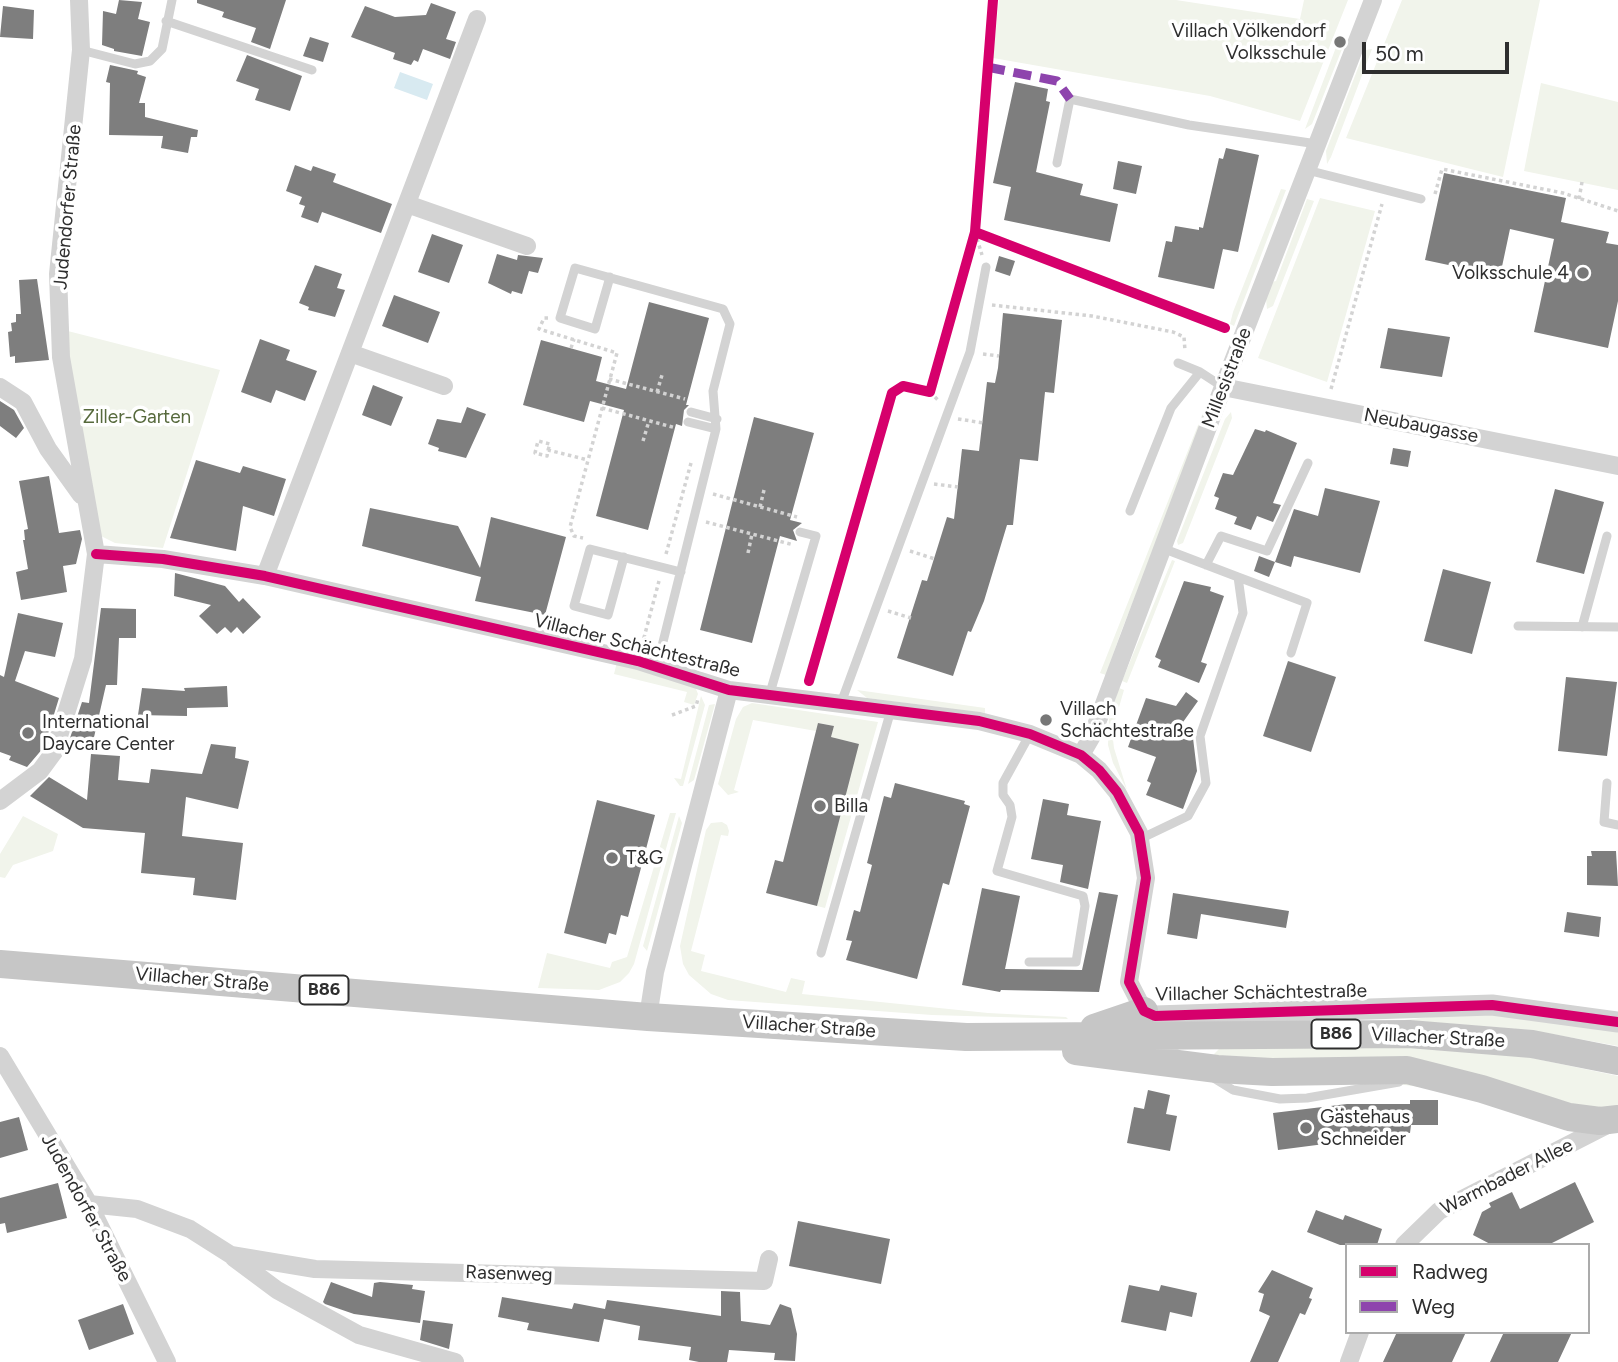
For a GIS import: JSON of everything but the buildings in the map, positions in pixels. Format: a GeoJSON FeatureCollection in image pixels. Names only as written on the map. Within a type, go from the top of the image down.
{"type":"FeatureCollection","features":[{"type":"Feature","properties":{"kind":"main road","name":"Villacher Straße"},"geometry":{"type":"LineString","coordinates":[[0,964],[648,1017],[966,1037],[1409,1034],[1532,1044],[1613,1059]]}},
{"type":"Feature","properties":{"kind":"main road"},"geometry":{"type":"LineString","coordinates":[[1061,1036],[1116,1022],[1144,1011]]}},
{"type":"Feature","properties":{"kind":"main road"},"geometry":{"type":"LineString","coordinates":[[966,1037],[1198,1066],[1272,1072],[1377,1068],[1414,1071],[1569,1116],[1600,1121],[1618,1119]]}},
{"type":"Feature","properties":{"kind":"street","name":"Judendorfer Straße"},"geometry":{"type":"LineString","coordinates":[[4,793],[40,771],[54,752],[83,659],[96,554],[61,357],[58,274],[81,50],[79,0]]}},
{"type":"Feature","properties":{"kind":"street","name":"Millesistraße"},"geometry":{"type":"LineString","coordinates":[[1081,755],[1092,736],[1373,0]]}},
{"type":"Feature","properties":{"kind":"street"},"geometry":{"type":"LineString","coordinates":[[265,576],[477,19]]}},
{"type":"Feature","properties":{"kind":"street"},"geometry":{"type":"LineString","coordinates":[[407,204],[527,246]]}},
{"type":"Feature","properties":{"kind":"street"},"geometry":{"type":"LineString","coordinates":[[350,353],[444,386]]}},
{"type":"Feature","properties":{"kind":"street"},"geometry":{"type":"LineString","coordinates":[[0,387],[23,402],[48,449],[85,501]]}},
{"type":"Feature","properties":{"kind":"street","name":"Neubaugasse"},"geometry":{"type":"LineString","coordinates":[[1223,387],[1618,466]]}},
{"type":"Feature","properties":{"kind":"street","name":"Villacher Schächtestraße"},"geometry":{"type":"LineString","coordinates":[[96,554],[163,559],[265,576],[638,661],[729,690],[979,721],[1030,734],[1081,755],[1099,770],[1117,792],[1140,839],[1146,878],[1143,913],[1129,982],[1144,1011],[1155,1016],[1492,1005],[1618,1022]]}},
{"type":"Feature","properties":{"kind":"street","name":"Villacher Schächtestraße"},"geometry":{"type":"LineString","coordinates":[[648,1017],[655,972],[729,690]]}},
{"type":"Feature","properties":{"kind":"street","name":"Judendorfer Straße"},"geometry":{"type":"LineString","coordinates":[[0,1056],[89,1204],[167,1362]]}},
{"type":"Feature","properties":{"kind":"street","name":"Warmbader Allee"},"geometry":{"type":"LineString","coordinates":[[1406,1243],[1438,1210],[1618,1119]]}},
{"type":"Feature","properties":{"kind":"street","name":"Rasenweg"},"geometry":{"type":"LineString","coordinates":[[89,1204],[137,1209],[190,1229],[231,1255],[277,1290],[359,1335],[455,1362]]}},
{"type":"Feature","properties":{"kind":"street","name":"Rasenweg"},"geometry":{"type":"LineString","coordinates":[[231,1255],[315,1269],[764,1281],[769,1259]]}},
{"type":"Feature","properties":{"kind":"street"},"geometry":{"type":"LineString","coordinates":[[1349,1362],[1359,1334]]}},
{"type":"Feature","properties":{"kind":"lane"},"geometry":{"type":"LineString","coordinates":[[81,50],[135,64],[150,61],[162,48],[172,0]]}},
{"type":"Feature","properties":{"kind":"lane"},"geometry":{"type":"LineString","coordinates":[[166,21],[312,69]]}},
{"type":"Feature","properties":{"kind":"lane"},"geometry":{"type":"LineString","coordinates":[[1057,163],[1070,99],[1189,125],[1317,144]]}},
{"type":"Feature","properties":{"kind":"lane"},"geometry":{"type":"LineString","coordinates":[[1307,170],[1421,199]]}},
{"type":"Feature","properties":{"kind":"lane"},"geometry":{"type":"LineString","coordinates":[[841,704],[970,352],[986,267]]}},
{"type":"Feature","properties":{"kind":"lane"},"geometry":{"type":"LineString","coordinates":[[610,278],[596,329],[560,318],[575,268],[723,309],[730,324],[713,391],[717,424],[657,666]]}},
{"type":"Feature","properties":{"kind":"lane"},"geometry":{"type":"LineString","coordinates":[[1182,365],[1200,372],[1223,387]]}},
{"type":"Feature","properties":{"kind":"lane"},"geometry":{"type":"LineString","coordinates":[[1130,511],[1171,408],[1200,372]]}},
{"type":"Feature","properties":{"kind":"lane"},"geometry":{"type":"LineString","coordinates":[[691,412],[717,424]]}},
{"type":"Feature","properties":{"kind":"lane"},"geometry":{"type":"LineString","coordinates":[[687,426],[717,424]]}},
{"type":"Feature","properties":{"kind":"lane"},"geometry":{"type":"LineString","coordinates":[[1206,565],[1221,536],[1267,551],[1308,463]]}},
{"type":"Feature","properties":{"kind":"lane"},"geometry":{"type":"LineString","coordinates":[[770,693],[816,536],[800,532]]}},
{"type":"Feature","properties":{"kind":"lane"},"geometry":{"type":"LineString","coordinates":[[1582,626],[1607,536]]}},
{"type":"Feature","properties":{"kind":"lane"},"geometry":{"type":"LineString","coordinates":[[1163,548],[1307,603],[1291,653]]}},
{"type":"Feature","properties":{"kind":"lane"},"geometry":{"type":"LineString","coordinates":[[624,557],[608,615],[574,606],[590,549],[624,557],[681,572]]}},
{"type":"Feature","properties":{"kind":"lane"},"geometry":{"type":"LineString","coordinates":[[1140,839],[1188,816],[1206,783],[1200,736],[1243,613],[1238,578]]}},
{"type":"Feature","properties":{"kind":"lane"},"geometry":{"type":"LineString","coordinates":[[1518,626],[1618,626]]}},
{"type":"Feature","properties":{"kind":"lane"},"geometry":{"type":"LineString","coordinates":[[821,953],[891,710]]}},
{"type":"Feature","properties":{"kind":"lane"},"geometry":{"type":"LineString","coordinates":[[1029,962],[1076,962],[1085,906],[1083,896],[998,871],[1012,817],[1010,805],[1002,790],[1003,783],[1030,734]]}},
{"type":"Feature","properties":{"kind":"lane"},"geometry":{"type":"LineString","coordinates":[[1607,783],[1604,821],[1618,825]]}},
{"type":"Feature","properties":{"kind":"path"},"geometry":{"type":"LineString","coordinates":[[1421,199],[1429,193],[1436,194],[1442,169],[1579,198],[1618,211]]}},
{"type":"Feature","properties":{"kind":"path"},"geometry":{"type":"LineString","coordinates":[[1579,198],[1582,182]]}},
{"type":"Feature","properties":{"kind":"path"},"geometry":{"type":"LineString","coordinates":[[1330,395],[1386,190]]}},
{"type":"Feature","properties":{"kind":"path"},"geometry":{"type":"LineString","coordinates":[[968,259],[976,218]]}},
{"type":"Feature","properties":{"kind":"path"},"geometry":{"type":"LineString","coordinates":[[975,232],[988,237]]}},
{"type":"Feature","properties":{"kind":"path"},"geometry":{"type":"LineString","coordinates":[[975,232],[986,267]]}},
{"type":"Feature","properties":{"kind":"path"},"geometry":{"type":"LineString","coordinates":[[979,304],[1092,316],[1173,332],[1184,337],[1182,365]]}},
{"type":"Feature","properties":{"kind":"path"},"geometry":{"type":"LineString","coordinates":[[560,318],[544,318],[539,329],[617,353],[570,527],[574,536],[587,539]]}},
{"type":"Feature","properties":{"kind":"path"},"geometry":{"type":"LineString","coordinates":[[657,392],[662,375]]}},
{"type":"Feature","properties":{"kind":"path"},"geometry":{"type":"LineString","coordinates":[[609,379],[716,408]]}},
{"type":"Feature","properties":{"kind":"path"},"geometry":{"type":"LineString","coordinates":[[916,389],[930,392],[934,379]]}},
{"type":"Feature","properties":{"kind":"path"},"geometry":{"type":"LineString","coordinates":[[602,408],[649,421],[687,426]]}},
{"type":"Feature","properties":{"kind":"path"},"geometry":{"type":"LineString","coordinates":[[946,418],[984,422]]}},
{"type":"Feature","properties":{"kind":"path"},"geometry":{"type":"LineString","coordinates":[[643,441],[649,421]]}},
{"type":"Feature","properties":{"kind":"path"},"geometry":{"type":"LineString","coordinates":[[538,441],[550,444],[548,450],[547,456],[535,453],[538,441]]}},
{"type":"Feature","properties":{"kind":"path"},"geometry":{"type":"LineString","coordinates":[[548,450],[588,460]]}},
{"type":"Feature","properties":{"kind":"path"},"geometry":{"type":"LineString","coordinates":[[638,661],[692,460]]}},
{"type":"Feature","properties":{"kind":"path"},"geometry":{"type":"LineString","coordinates":[[922,483],[958,487]]}},
{"type":"Feature","properties":{"kind":"path"},"geometry":{"type":"LineString","coordinates":[[760,507],[764,490]]}},
{"type":"Feature","properties":{"kind":"path"},"geometry":{"type":"LineString","coordinates":[[701,491],[819,524],[816,536]]}},
{"type":"Feature","properties":{"kind":"path"},"geometry":{"type":"LineString","coordinates":[[694,518],[812,550]]}},
{"type":"Feature","properties":{"kind":"path"},"geometry":{"type":"LineString","coordinates":[[748,553],[752,534]]}},
{"type":"Feature","properties":{"kind":"path"},"geometry":{"type":"LineString","coordinates":[[898,547],[935,558]]}},
{"type":"Feature","properties":{"kind":"path"},"geometry":{"type":"LineString","coordinates":[[876,608],[911,618]]}},
{"type":"Feature","properties":{"kind":"path"},"geometry":{"type":"LineString","coordinates":[[672,715],[696,706]]}},
{"type":"Feature","properties":{"kind":"green space"},"geometry":{"type":"Polygon","coordinates":[[[999,0],[1176,0],[1300,19],[1304,0],[1348,0],[1300,121],[1210,96],[993,58],[999,0]]]}},
{"type":"Feature","properties":{"kind":"green space"},"geometry":{"type":"Polygon","coordinates":[[[1402,0],[1540,0],[1503,177],[1346,138],[1402,0]]]}},
{"type":"Feature","properties":{"kind":"green space"},"geometry":{"type":"Polygon","coordinates":[[[1338,42],[1342,49],[1312,124],[1305,129],[1338,42]]]}},
{"type":"Feature","properties":{"kind":"green space"},"geometry":{"type":"Polygon","coordinates":[[[1372,49],[1327,164],[1326,151],[1363,55],[1366,50],[1372,49]]]}},
{"type":"Feature","properties":{"kind":"green space"},"geometry":{"type":"Polygon","coordinates":[[[1541,83],[1618,102],[1618,190],[1524,171],[1541,83]]]}},
{"type":"Feature","properties":{"kind":"green space"},"geometry":{"type":"Polygon","coordinates":[[[1281,189],[1286,190],[1234,326],[1230,324],[1233,312],[1281,189]]]}},
{"type":"Feature","properties":{"kind":"green space"},"geometry":{"type":"Polygon","coordinates":[[[1320,198],[1375,211],[1327,382],[1258,358],[1320,198]]]}},
{"type":"Feature","properties":{"kind":"green space"},"geometry":{"type":"Polygon","coordinates":[[[1307,199],[1314,201],[1273,306],[1267,309],[1266,299],[1272,282],[1276,281],[1307,199]]]}},
{"type":"Feature","properties":{"kind":"green space","name":"Ziller-Garten"},"geometry":{"type":"Polygon","coordinates":[[[60,329],[220,370],[163,548],[115,543],[91,531],[60,329]]]}},
{"type":"Feature","properties":{"kind":"green space"},"geometry":{"type":"Polygon","coordinates":[[[1211,406],[1106,675],[1100,673],[1204,410],[1211,406]]]}},
{"type":"Feature","properties":{"kind":"green space"},"geometry":{"type":"Polygon","coordinates":[[[1231,412],[1232,418],[1183,543],[1178,545],[1177,541],[1225,419],[1231,412]]]}},
{"type":"Feature","properties":{"kind":"green space"},"geometry":{"type":"Polygon","coordinates":[[[1172,560],[1175,561],[1127,683],[1122,681],[1172,560]]]}},
{"type":"Feature","properties":{"kind":"green space"},"geometry":{"type":"Polygon","coordinates":[[[617,662],[694,684],[698,694],[694,705],[684,702],[687,692],[614,674],[617,662]]]}},
{"type":"Feature","properties":{"kind":"green space"},"geometry":{"type":"Polygon","coordinates":[[[1119,688],[1124,690],[1112,731],[1114,748],[1127,790],[1113,763],[1108,745],[1109,718],[1119,688]]]}},
{"type":"Feature","properties":{"kind":"green space"},"geometry":{"type":"Polygon","coordinates":[[[857,690],[985,708],[985,713],[867,698],[857,690]]]}},
{"type":"Feature","properties":{"kind":"green space"},"geometry":{"type":"Polygon","coordinates":[[[701,696],[705,705],[683,786],[680,786],[674,778],[681,779],[701,696]]]}},
{"type":"Feature","properties":{"kind":"green space"},"geometry":{"type":"Polygon","coordinates":[[[752,703],[878,722],[825,908],[817,906],[858,744],[831,737],[834,726],[819,723],[816,731],[753,720],[734,790],[739,792],[728,795],[718,784],[736,719],[743,707],[752,703]]]}},
{"type":"Feature","properties":{"kind":"green space"},"geometry":{"type":"Polygon","coordinates":[[[715,704],[694,780],[688,784],[709,705],[715,704]]]}},
{"type":"Feature","properties":{"kind":"green space"},"geometry":{"type":"Polygon","coordinates":[[[670,813],[676,813],[634,964],[629,973],[620,982],[599,990],[538,988],[547,953],[610,968],[612,962],[627,957],[670,813]]]}},
{"type":"Feature","properties":{"kind":"green space"},"geometry":{"type":"Polygon","coordinates":[[[23,816],[58,834],[53,851],[13,865],[5,878],[0,877],[0,854],[23,816]]]}},
{"type":"Feature","properties":{"kind":"green space"},"geometry":{"type":"Polygon","coordinates":[[[679,816],[682,823],[647,951],[643,946],[679,816]]]}},
{"type":"Feature","properties":{"kind":"green space"},"geometry":{"type":"Polygon","coordinates":[[[722,822],[727,825],[728,836],[721,835],[691,951],[705,955],[701,971],[786,992],[791,978],[805,981],[802,994],[1068,1019],[932,1015],[728,1000],[711,994],[689,975],[683,964],[680,946],[706,830],[711,823],[722,822]]]}},
{"type":"Feature","properties":{"kind":"green space"},"geometry":{"type":"Polygon","coordinates":[[[1449,1015],[1505,1015],[1618,1032],[1618,1046],[1529,1030],[1404,1020],[1449,1015]]]}},
{"type":"Feature","properties":{"kind":"green space"},"geometry":{"type":"Polygon","coordinates":[[[1420,1047],[1518,1055],[1618,1076],[1618,1108],[1607,1111],[1218,1061],[1214,1054],[1220,1048],[1420,1047]]]}},
{"type":"Feature","properties":{"kind":"shaded area"},"geometry":{"type":"Polygon","coordinates":[[[400,72],[433,84],[427,100],[394,88],[400,72]]]}},
{"type":"Feature","properties":{"kind":"marked path"},"geometry":{"type":"LineString","coordinates":[[987,67],[1057,81],[1070,99]]}},
{"type":"Feature","properties":{"kind":"cycle path"},"geometry":{"type":"LineString","coordinates":[[809,681],[892,393],[903,386],[930,392],[975,232],[993,0]]}},
{"type":"Feature","properties":{"kind":"cycle path"},"geometry":{"type":"LineString","coordinates":[[975,232],[1225,328]]}},
{"type":"Feature","properties":{"kind":"cycle path"},"geometry":{"type":"LineString","coordinates":[[96,554],[163,559],[265,576],[638,661],[729,690],[979,721],[1030,734],[1081,755],[1099,770],[1117,792],[1139,833],[1146,878],[1129,982],[1144,1011],[1155,1016],[1492,1005],[1618,1022]]}},
{"type":"Feature","properties":{"kind":"place","name":"Villach Völkendorf Volksschule"},"geometry":{"type":"Point","coordinates":[1340,42]}},
{"type":"Feature","properties":{"kind":"place","name":"Volksschule 4"},"geometry":{"type":"Point","coordinates":[1583,273]}},
{"type":"Feature","properties":{"kind":"place","name":"Villach Schächtestraße"},"geometry":{"type":"Point","coordinates":[1046,720]}},
{"type":"Feature","properties":{"kind":"place","name":"International Daycare Center"},"geometry":{"type":"Point","coordinates":[28,733]}},
{"type":"Feature","properties":{"kind":"place","name":"Billa"},"geometry":{"type":"Point","coordinates":[820,806]}},
{"type":"Feature","properties":{"kind":"place","name":"T&G"},"geometry":{"type":"Point","coordinates":[612,858]}},
{"type":"Feature","properties":{"kind":"place","name":"Gästehaus Schneider"},"geometry":{"type":"Point","coordinates":[1306,1128]}}]}
